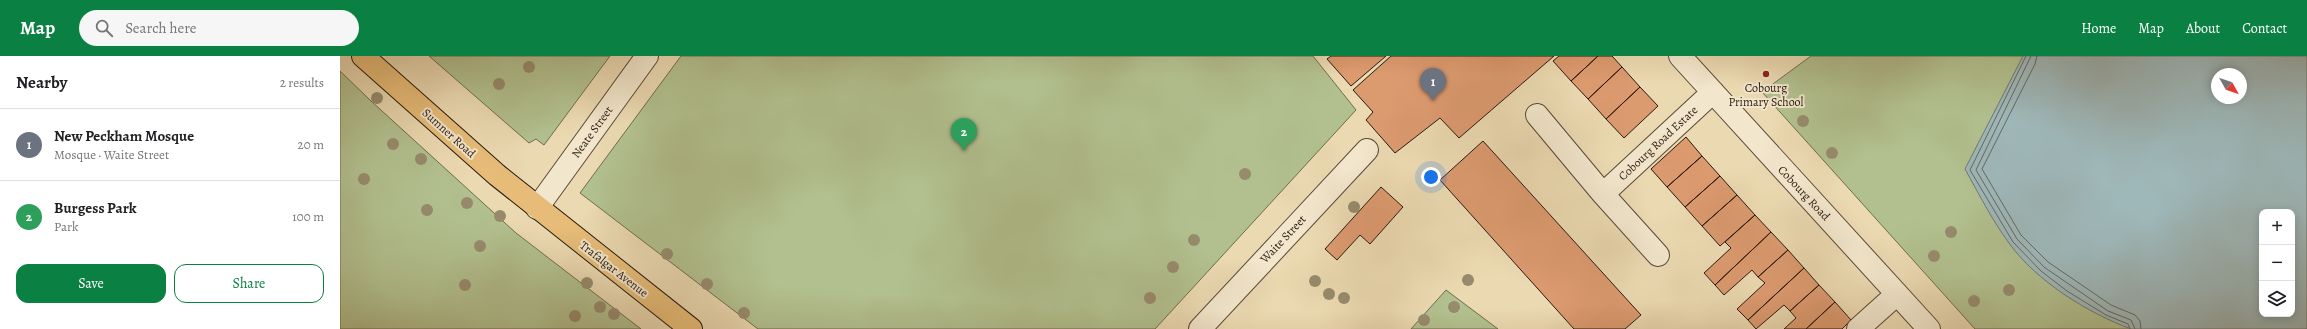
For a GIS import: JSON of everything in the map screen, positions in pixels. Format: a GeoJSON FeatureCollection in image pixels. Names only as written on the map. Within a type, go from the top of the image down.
{"type":"FeatureCollection","features":[{"type":"Feature","properties":{"kind":"main road","name":"Sumner Road"},"geometry":{"type":"LineString","coordinates":[[363,56],[485,165],[537,208]]}},
{"type":"Feature","properties":{"kind":"main road","name":"Trafalgar Avenue"},"geometry":{"type":"LineString","coordinates":[[537,208],[691,329]]}},
{"type":"Feature","properties":{"kind":"street","name":"Neate Street"},"geometry":{"type":"LineString","coordinates":[[537,208],[647,56]]}},
{"type":"Feature","properties":{"kind":"street","name":"Cobourg Road"},"geometry":{"type":"LineString","coordinates":[[1680,56],[1929,329]]}},
{"type":"Feature","properties":{"kind":"street","name":"Cobourg Road Estate"},"geometry":{"type":"LineString","coordinates":[[1603,194],[1713,92]]}},
{"type":"Feature","properties":{"kind":"street"},"geometry":{"type":"LineString","coordinates":[[1536,116],[1658,255]]}},
{"type":"Feature","properties":{"kind":"street","name":"Waite Street"},"geometry":{"type":"LineString","coordinates":[[1200,329],[1367,150]]}},
{"type":"Feature","properties":{"kind":"street"},"geometry":{"type":"LineString","coordinates":[[1858,329],[1897,294]]}},
{"type":"Feature","properties":{"kind":"green space"},"geometry":{"type":"Polygon","coordinates":[[[429,56],[610,56],[544,145],[536,139],[529,143],[429,56]]]}},
{"type":"Feature","properties":{"kind":"green space"},"geometry":{"type":"Polygon","coordinates":[[[681,56],[1313,56],[1356,110],[1155,329],[758,329],[580,193],[681,56]]]}},
{"type":"Feature","properties":{"kind":"green space"},"geometry":{"type":"Polygon","coordinates":[[[1811,56],[2307,56],[2307,329],[1975,329],[1762,92],[1811,56]]]}},
{"type":"Feature","properties":{"kind":"green space"},"geometry":{"type":"Polygon","coordinates":[[[340,71],[516,233],[641,329],[340,329],[340,71]]]}},
{"type":"Feature","properties":{"kind":"green space"},"geometry":{"type":"Polygon","coordinates":[[[1446,290],[1498,329],[1411,329],[1446,290]]]}},
{"type":"Feature","properties":{"kind":"water"},"geometry":{"type":"Polygon","coordinates":[[[2023,56],[2307,56],[2307,329],[2131,329],[2081,305],[2048,283],[2020,257],[2009,243],[1986,207],[1965,169],[2023,56]]]}},
{"type":"Feature","properties":{"kind":"building"},"geometry":{"type":"Polygon","coordinates":[[[1331,56],[1386,56],[1351,86],[1327,59],[1331,56]]]}},
{"type":"Feature","properties":{"kind":"building"},"geometry":{"type":"Polygon","coordinates":[[[1391,56],[1554,56],[1459,138],[1440,118],[1395,153],[1366,120],[1373,112],[1353,90],[1391,56]]]}},
{"type":"Feature","properties":{"kind":"building"},"geometry":{"type":"Polygon","coordinates":[[[1559,56],[1598,56],[1571,81],[1553,61],[1559,56]]]}},
{"type":"Feature","properties":{"kind":"building"},"geometry":{"type":"Polygon","coordinates":[[[1598,56],[1612,56],[1622,67],[1588,99],[1571,81],[1598,56]]]}},
{"type":"Feature","properties":{"kind":"building"},"geometry":{"type":"Polygon","coordinates":[[[1622,67],[1640,87],[1606,119],[1588,99],[1622,67]]]}},
{"type":"Feature","properties":{"kind":"building"},"geometry":{"type":"Polygon","coordinates":[[[1640,87],[1658,106],[1624,138],[1606,119],[1640,87]]]}},
{"type":"Feature","properties":{"kind":"building"},"geometry":{"type":"Polygon","coordinates":[[[1686,137],[1702,156],[1667,187],[1651,169],[1686,137]]]}},
{"type":"Feature","properties":{"kind":"building"},"geometry":{"type":"Polygon","coordinates":[[[1483,141],[1641,315],[1625,329],[1574,329],[1440,180],[1483,141]]]}},
{"type":"Feature","properties":{"kind":"building"},"geometry":{"type":"Polygon","coordinates":[[[1702,156],[1720,176],[1685,207],[1667,187],[1702,156]]]}},
{"type":"Feature","properties":{"kind":"building"},"geometry":{"type":"Polygon","coordinates":[[[1720,176],[1737,195],[1702,226],[1685,207],[1720,176]]]}},
{"type":"Feature","properties":{"kind":"building"},"geometry":{"type":"Polygon","coordinates":[[[1381,187],[1403,207],[1370,244],[1360,235],[1337,260],[1325,249],[1381,187]]]}},
{"type":"Feature","properties":{"kind":"building"},"geometry":{"type":"Polygon","coordinates":[[[1737,195],[1755,215],[1720,246],[1702,226],[1737,195]]]}},
{"type":"Feature","properties":{"kind":"building"},"geometry":{"type":"Polygon","coordinates":[[[1755,215],[1771,232],[1715,285],[1704,273],[1731,248],[1725,242],[1755,215]]]}},
{"type":"Feature","properties":{"kind":"building"},"geometry":{"type":"Polygon","coordinates":[[[1771,232],[1788,250],[1758,277],[1752,270],[1724,295],[1715,285],[1771,232]]]}},
{"type":"Feature","properties":{"kind":"building"},"geometry":{"type":"Polygon","coordinates":[[[1788,250],[1804,268],[1748,320],[1737,309],[1765,283],[1758,277],[1788,250]]]}},
{"type":"Feature","properties":{"kind":"building"},"geometry":{"type":"Polygon","coordinates":[[[1804,268],[1819,285],[1790,311],[1784,305],[1756,329],[1748,320],[1804,268]]]}},
{"type":"Feature","properties":{"kind":"building"},"geometry":{"type":"Polygon","coordinates":[[[1819,285],[1835,302],[1806,329],[1784,329],[1796,318],[1790,311],[1819,285]]]}},
{"type":"Feature","properties":{"kind":"building"},"geometry":{"type":"Polygon","coordinates":[[[1835,302],[1851,320],[1842,329],[1806,329],[1835,302]]]}},
{"type":"Feature","properties":{"kind":"place","name":"Cobourg Primary School"},"geometry":{"type":"Point","coordinates":[1766,74]}},
{"type":"Feature","properties":{"kind":"place","name":"New Peckham Mosque"},"geometry":{"type":"Point","coordinates":[1433,101]}},
{"type":"Feature","properties":{"kind":"place","name":"Burgess Park"},"geometry":{"type":"Point","coordinates":[964,151]}}]}
